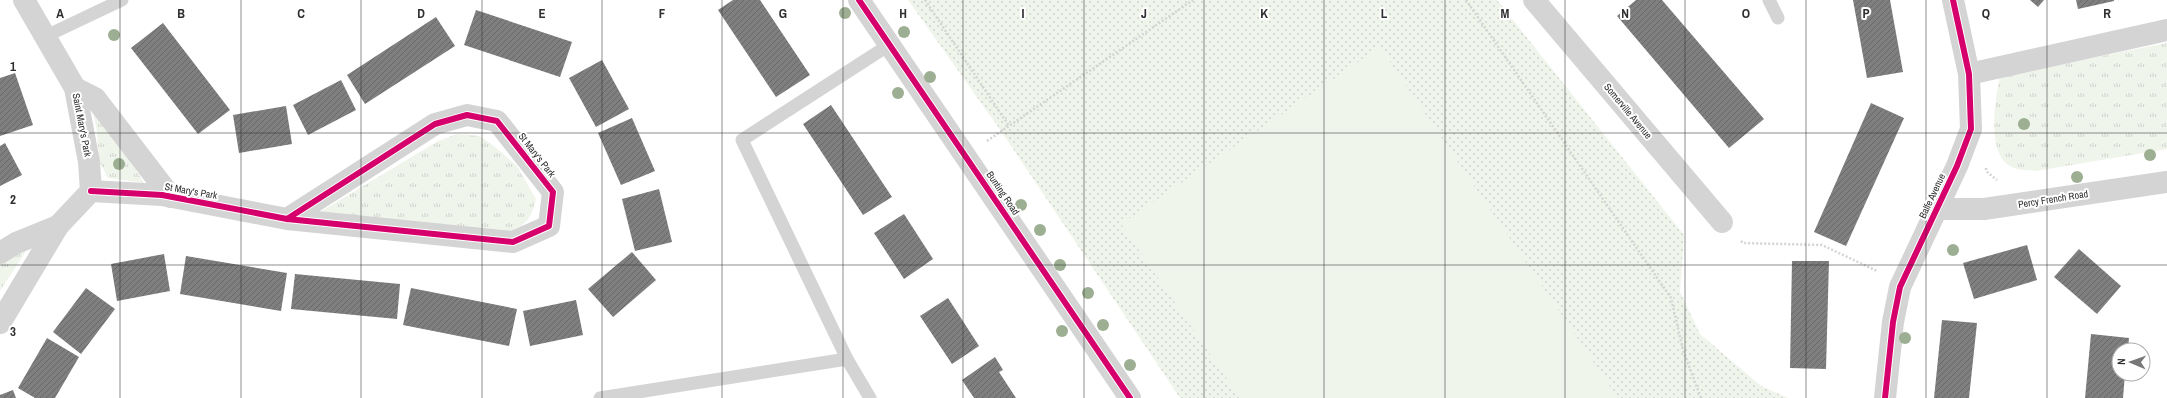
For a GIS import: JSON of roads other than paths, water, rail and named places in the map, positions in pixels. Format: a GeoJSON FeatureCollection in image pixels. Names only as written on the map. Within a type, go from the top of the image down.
{"type":"FeatureCollection","features":[{"type":"Feature","properties":{"kind":"street","name":"Saint Mary's Park"},"geometry":{"type":"LineString","coordinates":[[24,0],[44,37],[75,88],[89,162],[91,191]]}},
{"type":"Feature","properties":{"kind":"street","name":"Bunting Road"},"geometry":{"type":"LineString","coordinates":[[859,0],[1130,398]]}},
{"type":"Feature","properties":{"kind":"street","name":"Somerville Avenue"},"geometry":{"type":"LineString","coordinates":[[1534,0],[1722,222]]}},
{"type":"Feature","properties":{"kind":"street","name":"Balfe Avenue"},"geometry":{"type":"LineString","coordinates":[[1885,398],[1893,322],[1903,282],[1957,166],[1970,129],[1969,74],[1953,0]]}},
{"type":"Feature","properties":{"kind":"street"},"geometry":{"type":"LineString","coordinates":[[1969,74],[2167,30]]}},
{"type":"Feature","properties":{"kind":"street","name":"St Mary's Park"},"geometry":{"type":"LineString","coordinates":[[75,88],[95,98],[171,197]]}},
{"type":"Feature","properties":{"kind":"street","name":"St Mary's Park"},"geometry":{"type":"LineString","coordinates":[[91,191],[171,197],[287,219],[513,242],[549,226],[553,192],[497,121],[467,115],[435,124],[287,219]]}},
{"type":"Feature","properties":{"kind":"street","name":"Percy French Road"},"geometry":{"type":"LineString","coordinates":[[1938,209],[1984,209],[2167,182]]}},
{"type":"Feature","properties":{"kind":"street"},"geometry":{"type":"LineString","coordinates":[[0,323],[58,226],[91,191]]}},
{"type":"Feature","properties":{"kind":"street"},"geometry":{"type":"LineString","coordinates":[[0,253],[16,243],[58,226]]}},
{"type":"Feature","properties":{"kind":"lane"},"geometry":{"type":"LineString","coordinates":[[44,37],[122,0]]}},
{"type":"Feature","properties":{"kind":"lane"},"geometry":{"type":"LineString","coordinates":[[1769,0],[1778,18]]}},
{"type":"Feature","properties":{"kind":"lane"},"geometry":{"type":"LineString","coordinates":[[870,398],[847,359],[742,140],[889,45]]}},
{"type":"Feature","properties":{"kind":"lane"},"geometry":{"type":"LineString","coordinates":[[600,398],[847,359]]}}]}
